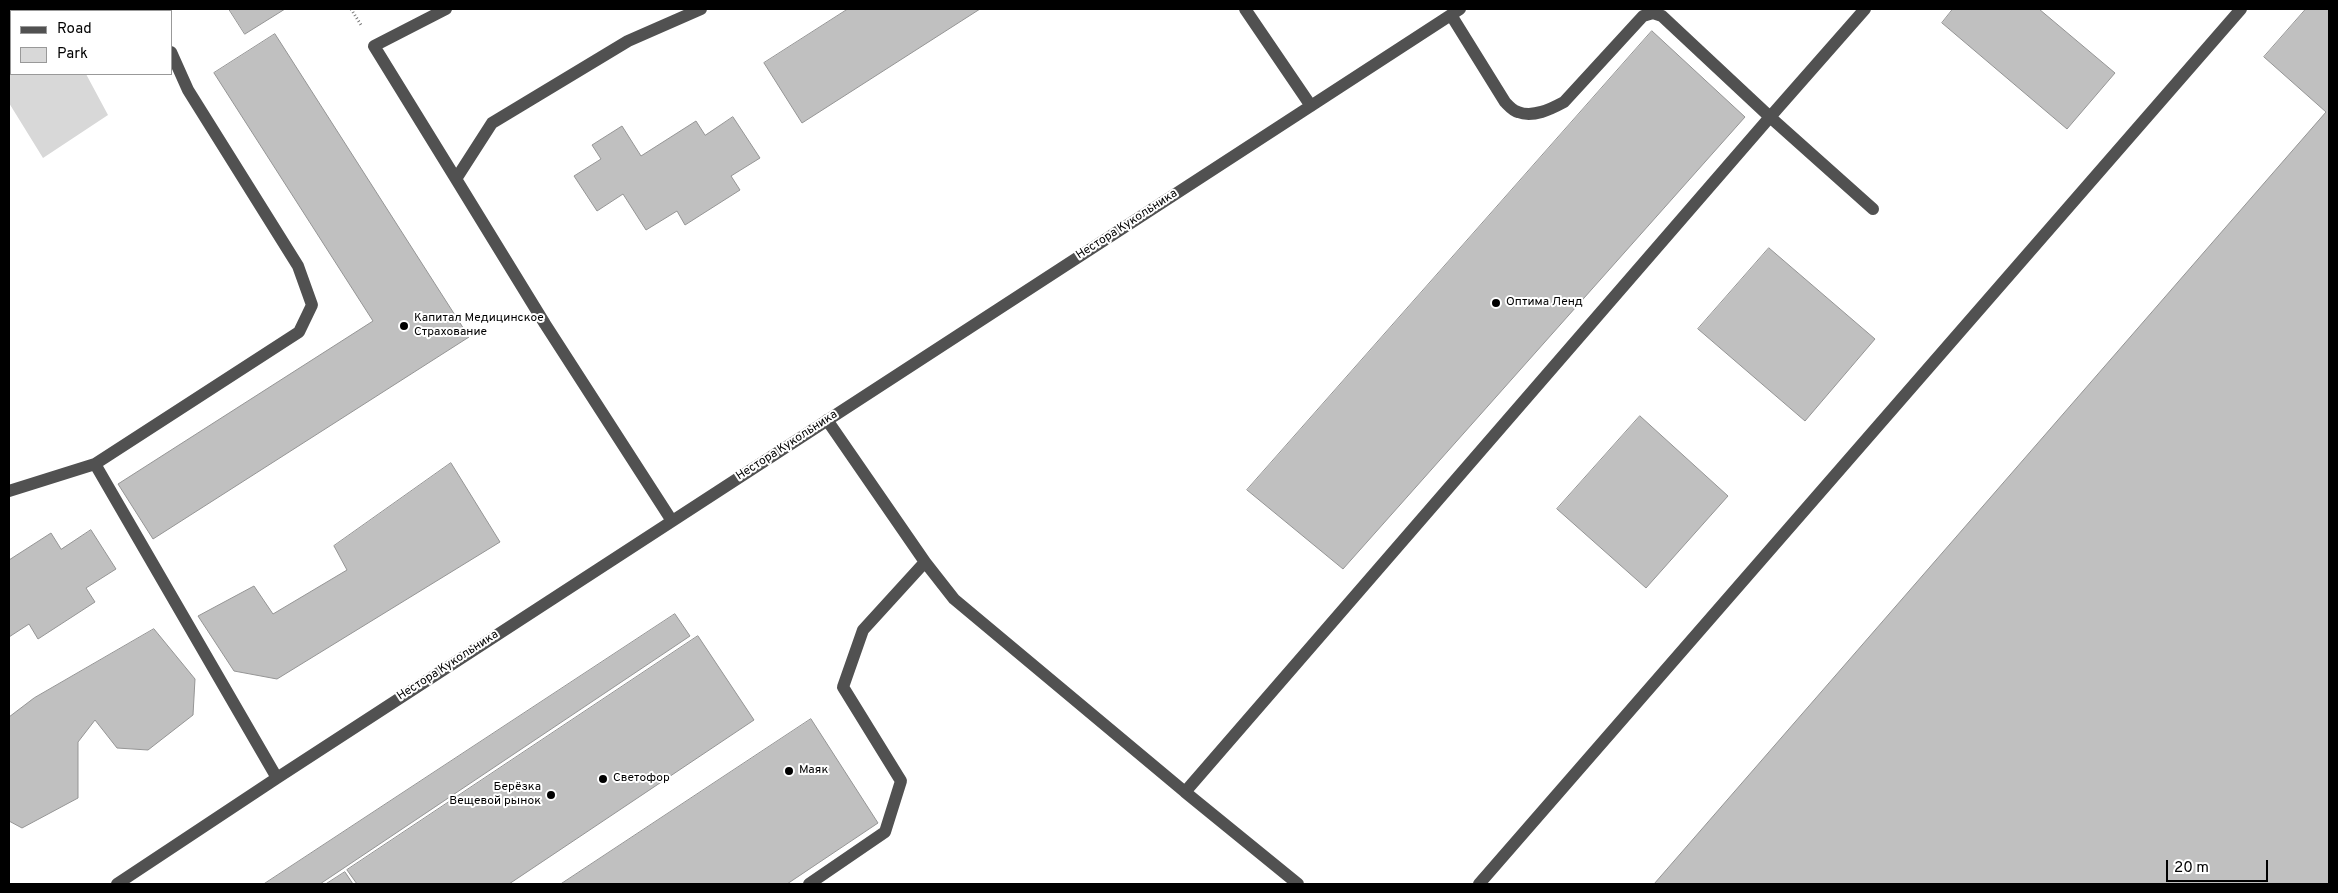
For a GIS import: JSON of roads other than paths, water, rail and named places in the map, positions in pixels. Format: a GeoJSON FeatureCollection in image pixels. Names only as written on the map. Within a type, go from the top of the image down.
{"type":"FeatureCollection","features":[{"type":"Feature","properties":{"kind":"street"},"geometry":{"type":"LineString","coordinates":[[446,9],[374,46],[544,324],[672,520]]}},
{"type":"Feature","properties":{"kind":"street"},"geometry":{"type":"LineString","coordinates":[[456,179],[492,123],[628,41],[701,9]]}},
{"type":"Feature","properties":{"kind":"street"},"geometry":{"type":"LineString","coordinates":[[1245,9],[1311,106]]}},
{"type":"Feature","properties":{"kind":"street"},"geometry":{"type":"LineString","coordinates":[[1185,792],[1770,117],[1866,9]]}},
{"type":"Feature","properties":{"kind":"street"},"geometry":{"type":"LineString","coordinates":[[1479,884],[2241,9]]}},
{"type":"Feature","properties":{"kind":"street"},"geometry":{"type":"LineString","coordinates":[[1455,12],[1505,102],[1517,112],[1534,114],[1550,110],[1564,102],[1643,16],[1653,13],[1662,16],[1770,117],[1873,209]]}},
{"type":"Feature","properties":{"kind":"street","name":"Нестора Кукольника"},"geometry":{"type":"LineString","coordinates":[[116,884],[672,520],[1455,12]]}},
{"type":"Feature","properties":{"kind":"street"},"geometry":{"type":"LineString","coordinates":[[9,490],[95,464],[300,332],[312,305],[298,266],[188,90],[172,54]]}},
{"type":"Feature","properties":{"kind":"street"},"geometry":{"type":"LineString","coordinates":[[827,420],[925,562],[954,599],[1298,884]]}},
{"type":"Feature","properties":{"kind":"street"},"geometry":{"type":"LineString","coordinates":[[95,464],[277,778]]}},
{"type":"Feature","properties":{"kind":"street"},"geometry":{"type":"LineString","coordinates":[[809,884],[885,832],[901,781],[843,687],[863,630],[925,562]]}},
{"type":"Feature","properties":{"kind":"place","name":"Оптима Ленд"},"geometry":{"type":"Point","coordinates":[1496,303]}},
{"type":"Feature","properties":{"kind":"place","name":"Капитал Медицинское Страхование"},"geometry":{"type":"Point","coordinates":[404,326]}},
{"type":"Feature","properties":{"kind":"place","name":"Маяк"},"geometry":{"type":"Point","coordinates":[789,771]}},
{"type":"Feature","properties":{"kind":"place","name":"Светофор"},"geometry":{"type":"Point","coordinates":[603,779]}},
{"type":"Feature","properties":{"kind":"place","name":"Берёзка Вещевой рынок"},"geometry":{"type":"Point","coordinates":[551,795]}}]}
